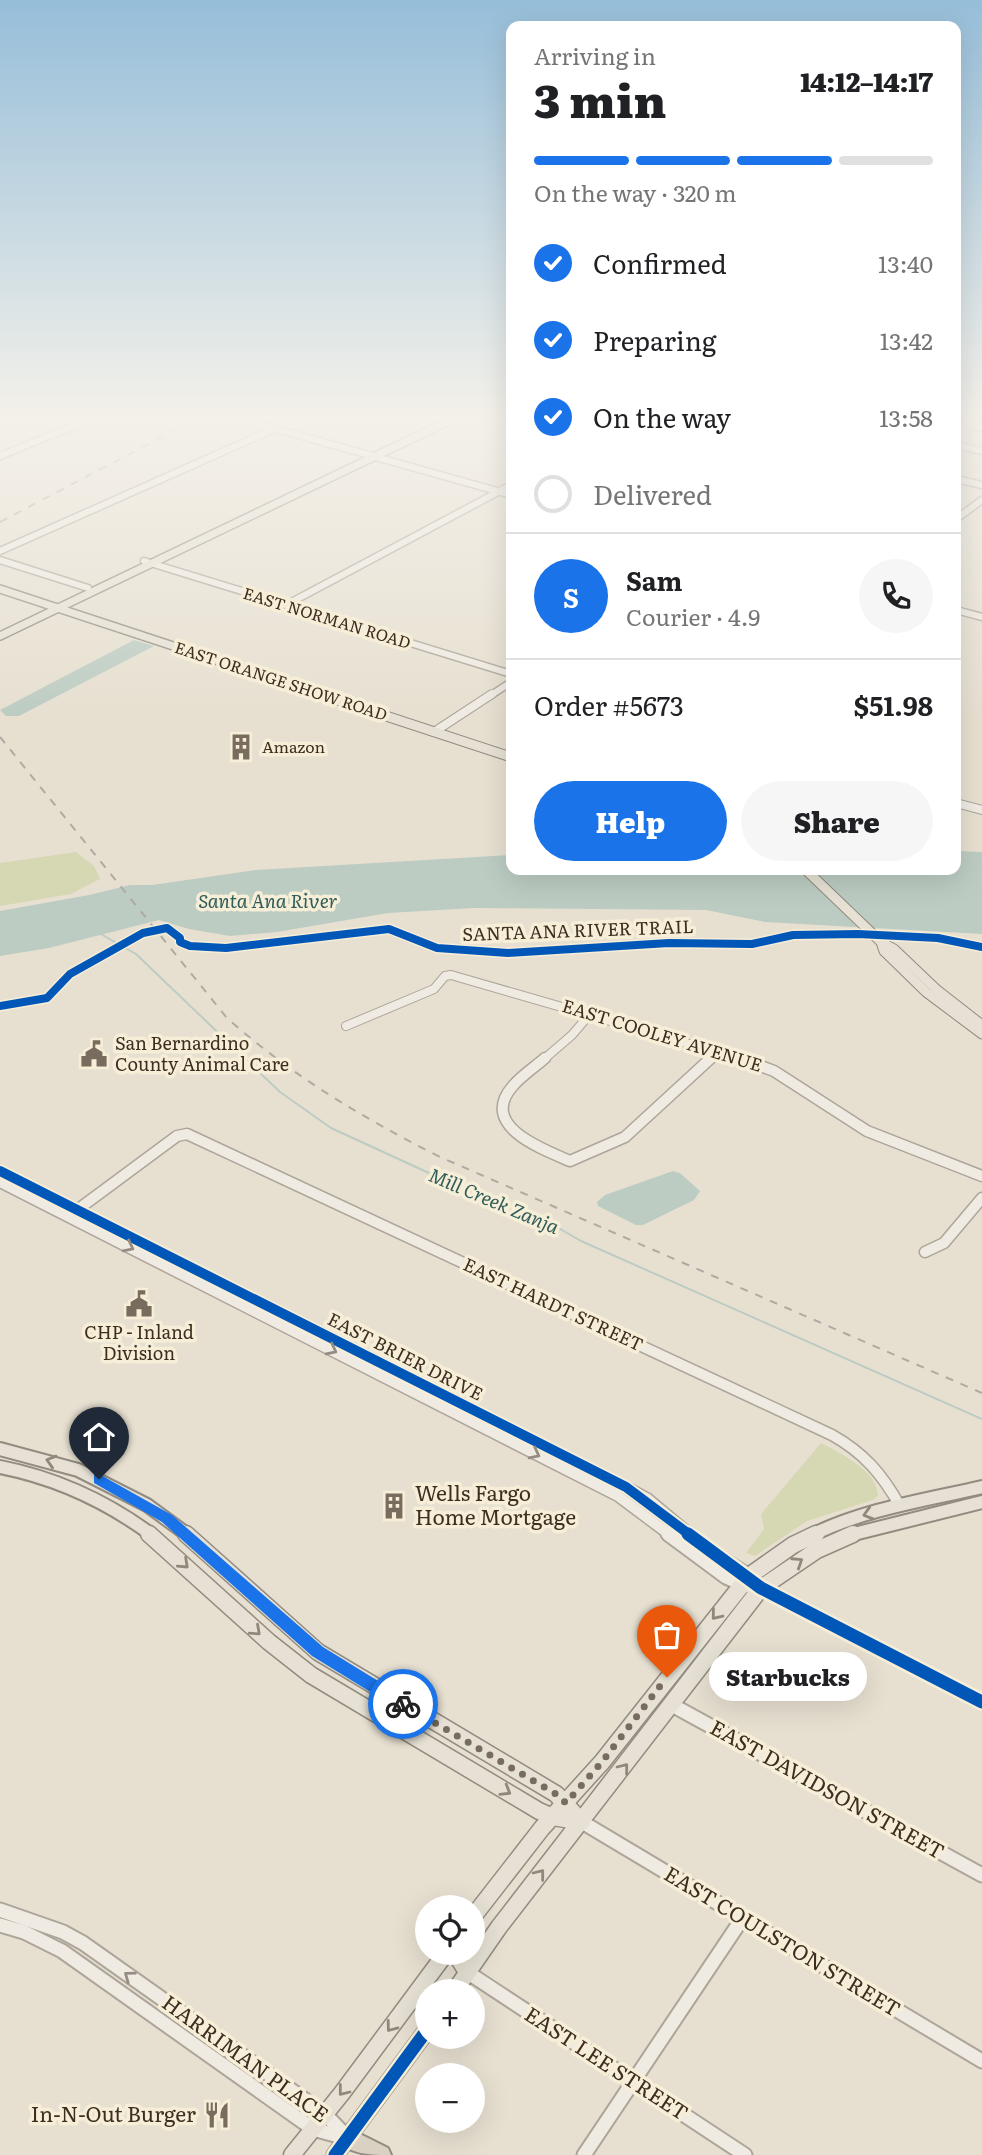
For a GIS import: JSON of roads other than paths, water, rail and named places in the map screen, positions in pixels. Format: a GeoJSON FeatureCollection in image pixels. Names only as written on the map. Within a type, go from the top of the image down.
{"type":"FeatureCollection","features":[{"type":"Feature","properties":{"kind":"highway"},"geometry":{"type":"LineString","coordinates":[[342,2146],[381,2155]]}},
{"type":"Feature","properties":{"kind":"main road"},"geometry":{"type":"LineString","coordinates":[[0,630],[243,517]]}},
{"type":"Feature","properties":{"kind":"main road"},"geometry":{"type":"LineString","coordinates":[[0,636],[88,588],[148,562]]}},
{"type":"Feature","properties":{"kind":"main road","name":"EAST ORANGE SHOW ROAD"},"geometry":{"type":"LineString","coordinates":[[0,587],[504,751]]}},
{"type":"Feature","properties":{"kind":"main road"},"geometry":{"type":"LineString","coordinates":[[811,875],[881,942],[894,949],[939,998],[982,1034]]}},
{"type":"Feature","properties":{"kind":"main road"},"geometry":{"type":"LineString","coordinates":[[939,998],[982,1025]]}},
{"type":"Feature","properties":{"kind":"main road"},"geometry":{"type":"LineString","coordinates":[[0,1449],[78,1470],[147,1505],[185,1533],[318,1652],[556,1794],[582,1822]]}},
{"type":"Feature","properties":{"kind":"main road"},"geometry":{"type":"LineString","coordinates":[[0,1467],[64,1486],[128,1518],[162,1544],[298,1666],[553,1817],[582,1822]]}},
{"type":"Feature","properties":{"kind":"main road"},"geometry":{"type":"LineString","coordinates":[[462,1979],[761,1588],[794,1564],[837,1540],[904,1512],[982,1488]]}},
{"type":"Feature","properties":{"kind":"main road"},"geometry":{"type":"LineString","coordinates":[[485,1902],[553,1817],[602,1762],[744,1581],[813,1534],[865,1515],[961,1509],[982,1502]]}},
{"type":"Feature","properties":{"kind":"main road"},"geometry":{"type":"LineString","coordinates":[[292,2155],[437,1965]]}},
{"type":"Feature","properties":{"kind":"main road"},"geometry":{"type":"LineString","coordinates":[[463,1965],[467,1972]]}},
{"type":"Feature","properties":{"kind":"main road"},"geometry":{"type":"LineString","coordinates":[[342,2146],[415,2046]]}},
{"type":"Feature","properties":{"kind":"street"},"geometry":{"type":"LineString","coordinates":[[0,551],[77,517]]}},
{"type":"Feature","properties":{"kind":"street"},"geometry":{"type":"LineString","coordinates":[[286,605],[450,517]]}},
{"type":"Feature","properties":{"kind":"street"},"geometry":{"type":"LineString","coordinates":[[0,560],[88,588]]}},
{"type":"Feature","properties":{"kind":"street","name":"EAST NORMAN ROAD"},"geometry":{"type":"LineString","coordinates":[[148,562],[506,672]]}},
{"type":"Feature","properties":{"kind":"street"},"geometry":{"type":"LineString","coordinates":[[961,611],[982,617]]}},
{"type":"Feature","properties":{"kind":"street"},"geometry":{"type":"LineString","coordinates":[[436,730],[506,685]]}},
{"type":"Feature","properties":{"kind":"street"},"geometry":{"type":"LineString","coordinates":[[961,804],[980,808]]}},
{"type":"Feature","properties":{"kind":"street","name":"EAST COOLEY AVENUE"},"geometry":{"type":"LineString","coordinates":[[346,1026],[434,989],[445,976],[451,975],[718,1052],[779,1073],[863,1129],[982,1176]]}},
{"type":"Feature","properties":{"kind":"street"},"geometry":{"type":"LineString","coordinates":[[590,1014],[572,1035],[512,1087],[503,1099],[502,1114],[513,1130],[537,1147],[570,1161],[620,1140],[718,1052]]}},
{"type":"Feature","properties":{"kind":"street","name":"EAST HARDT STREET"},"geometry":{"type":"LineString","coordinates":[[73,1213],[182,1134],[832,1435],[871,1461],[884,1476],[904,1512]]}},
{"type":"Feature","properties":{"kind":"street","name":"EAST BRIER DRIVE"},"geometry":{"type":"LineString","coordinates":[[0,1171],[73,1213],[618,1496],[744,1581]]}},
{"type":"Feature","properties":{"kind":"street","name":"EAST BRIER DRIVE"},"geometry":{"type":"LineString","coordinates":[[0,1182],[73,1213]]}},
{"type":"Feature","properties":{"kind":"street"},"geometry":{"type":"LineString","coordinates":[[925,1252],[944,1243],[982,1198]]}},
{"type":"Feature","properties":{"kind":"street"},"geometry":{"type":"LineString","coordinates":[[744,1581],[982,1702]]}},
{"type":"Feature","properties":{"kind":"street","name":"EAST DAVIDSON STREET"},"geometry":{"type":"LineString","coordinates":[[672,1704],[982,1875]]}},
{"type":"Feature","properties":{"kind":"street","name":"EAST COULSTON STREET"},"geometry":{"type":"LineString","coordinates":[[582,1822],[982,2061]]}},
{"type":"Feature","properties":{"kind":"street","name":"HARRIMAN PLACE"},"geometry":{"type":"LineString","coordinates":[[0,1910],[41,1923],[83,1943],[325,2114],[342,2146]]}},
{"type":"Feature","properties":{"kind":"street"},"geometry":{"type":"LineString","coordinates":[[584,2155],[742,1919]]}},
{"type":"Feature","properties":{"kind":"street","name":"HARRIMAN PLACE"},"geometry":{"type":"LineString","coordinates":[[0,1925],[24,1932],[62,1951],[313,2129],[342,2146]]}},
{"type":"Feature","properties":{"kind":"street","name":"EAST LEE STREET"},"geometry":{"type":"LineString","coordinates":[[467,1972],[746,2155]]}},
{"type":"Feature","properties":{"kind":"water"},"geometry":{"type":"Polygon","coordinates":[[[134,640],[154,646],[19,716],[6,716],[0,710],[134,640]]]}},
{"type":"Feature","properties":{"kind":"water","name":"Santa Ana River"},"geometry":{"type":"Polygon","coordinates":[[[961,851],[982,852],[982,934],[765,922],[706,910],[474,908],[388,913],[277,932],[230,936],[189,929],[159,920],[49,948],[0,956],[0,911],[130,885],[152,885],[256,870],[506,855],[506,875],[961,875],[961,851]]]}},
{"type":"Feature","properties":{"kind":"water"},"geometry":{"type":"Polygon","coordinates":[[[673,1171],[680,1173],[700,1191],[694,1200],[643,1225],[636,1225],[598,1206],[597,1202],[605,1195],[673,1171]]]}},
{"type":"Feature","properties":{"kind":"waterway","name":"Mill Creek Zanja"},"geometry":{"type":"LineString","coordinates":[[99,933],[136,954],[280,1092],[331,1128],[442,1179],[534,1214],[581,1241],[982,1419]]}},
{"type":"Feature","properties":{"kind":"railway"},"geometry":{"type":"LineString","coordinates":[[0,522],[10,517]]}},
{"type":"Feature","properties":{"kind":"railway"},"geometry":{"type":"LineString","coordinates":[[0,737],[227,1018],[277,1059],[329,1095],[440,1157],[982,1393]]}},
{"type":"Feature","properties":{"kind":"place","name":"Amazon"},"geometry":{"type":"Point","coordinates":[241,747]}},
{"type":"Feature","properties":{"kind":"place","name":"San Bernardino County Animal Care"},"geometry":{"type":"Point","coordinates":[94,1054]}},
{"type":"Feature","properties":{"kind":"place","name":"CHP - Inland Division"},"geometry":{"type":"Point","coordinates":[139,1304]}},
{"type":"Feature","properties":{"kind":"place","name":"Wells Fargo Home Mortgage"},"geometry":{"type":"Point","coordinates":[394,1506]}},
{"type":"Feature","properties":{"kind":"place","name":"Starbucks"},"geometry":{"type":"Point","coordinates":[667,1677]}},
{"type":"Feature","properties":{"kind":"place","name":"In-N-Out Burger"},"geometry":{"type":"Point","coordinates":[217,2115]}}]}
